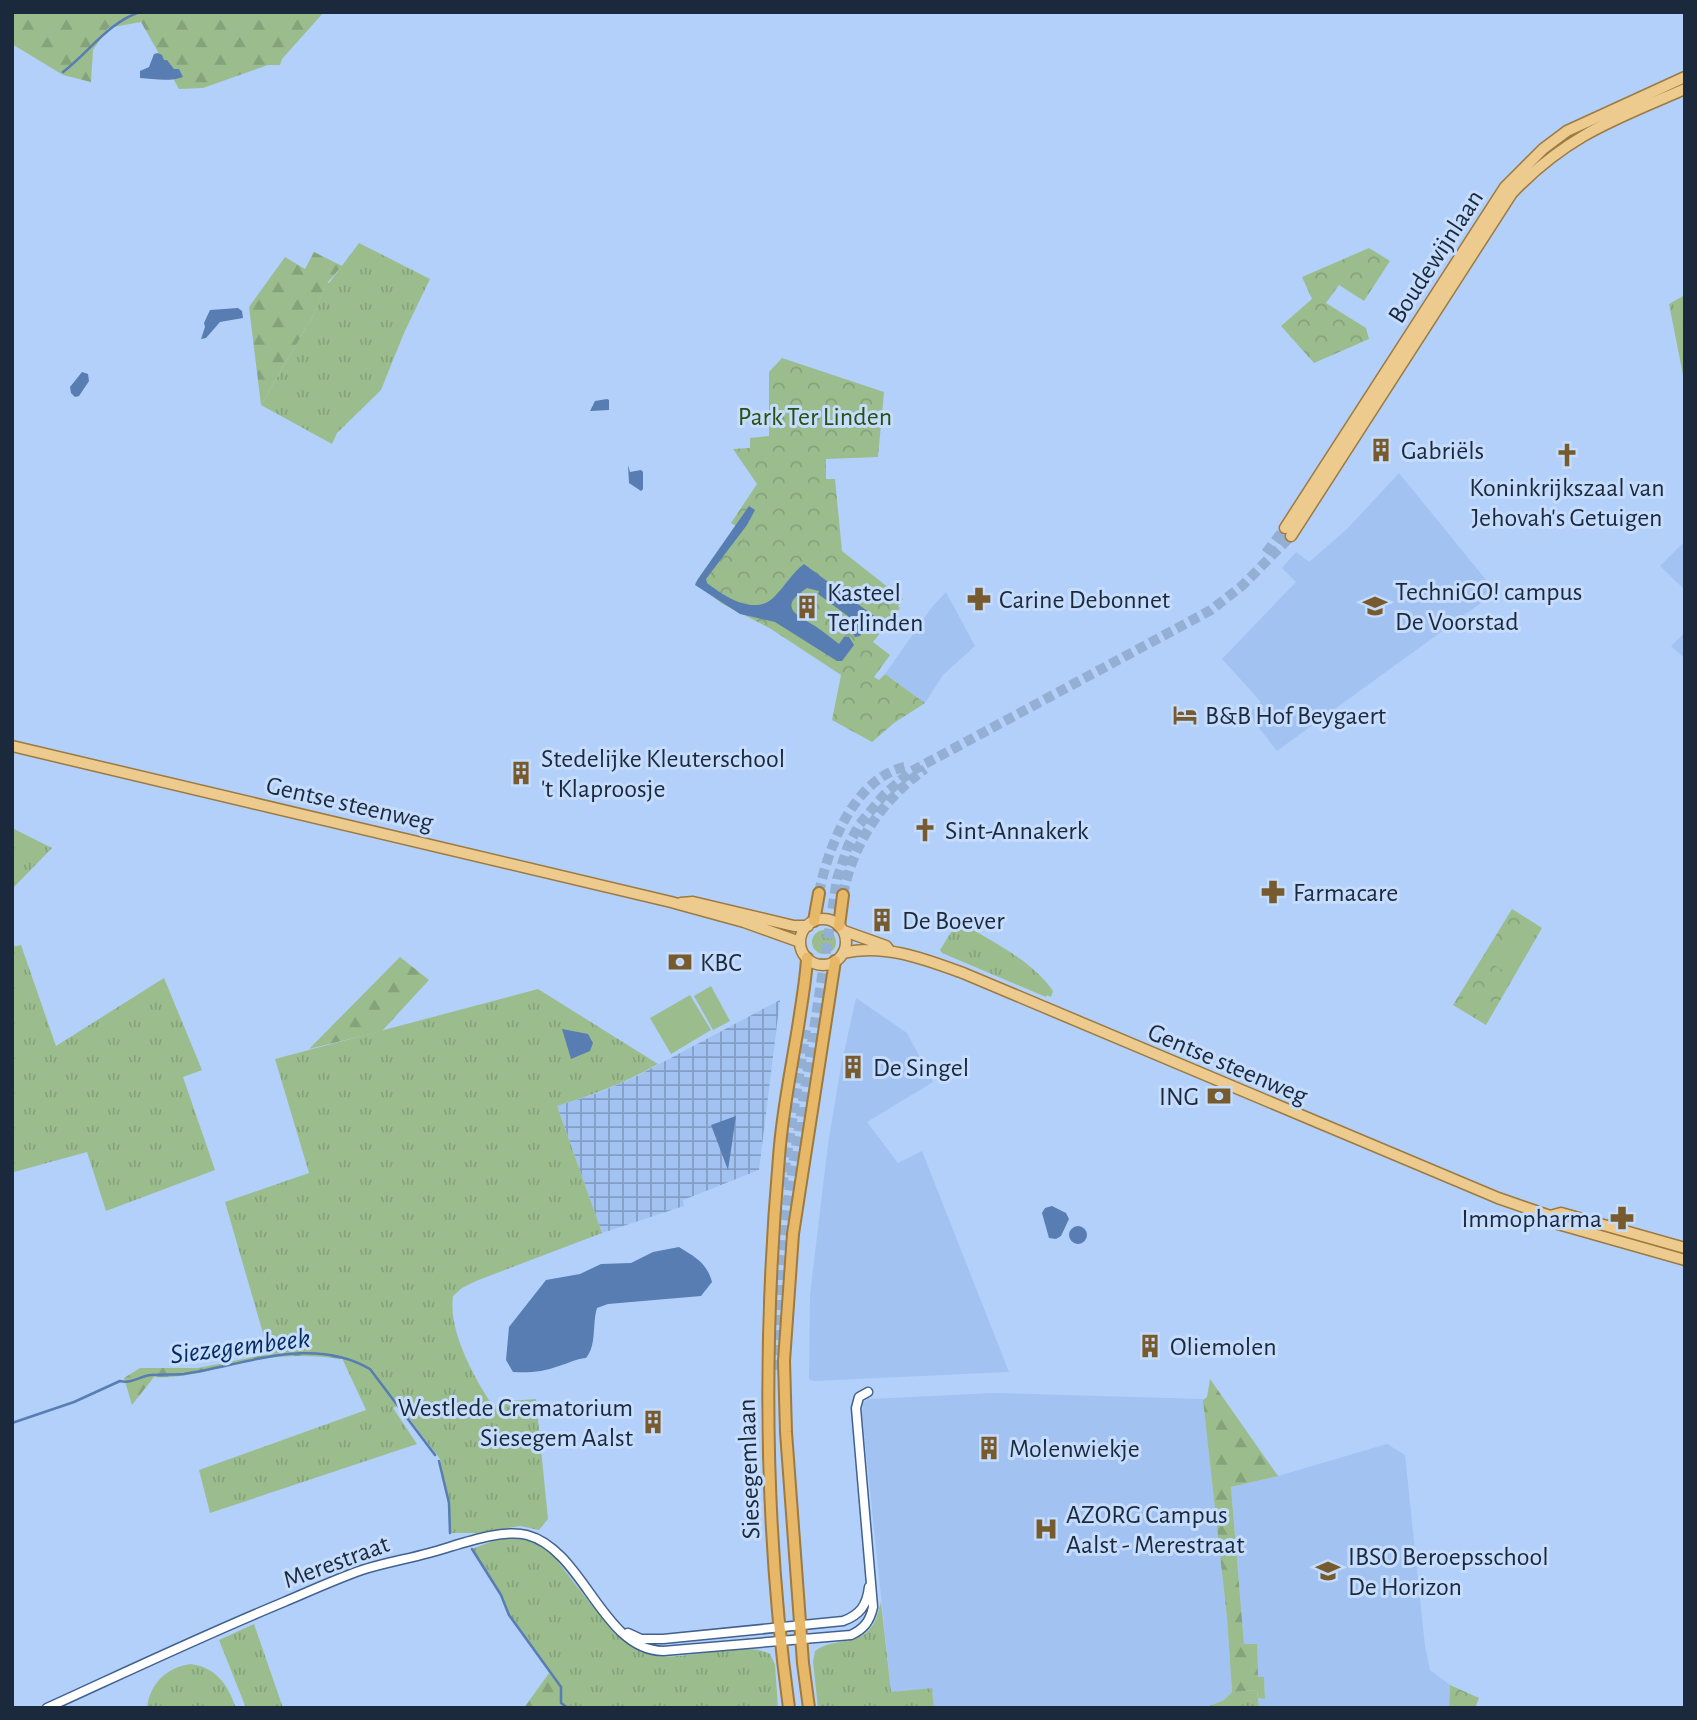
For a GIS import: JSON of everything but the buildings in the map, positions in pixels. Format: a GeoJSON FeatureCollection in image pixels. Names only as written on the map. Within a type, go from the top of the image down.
{"type":"FeatureCollection","features":[{"type":"Feature","properties":{"kind":"highway"},"geometry":{"type":"LineString","coordinates":[[811,923],[819,893]]}},
{"type":"Feature","properties":{"kind":"highway"},"geometry":{"type":"LineString","coordinates":[[841,929],[843,895]]}},
{"type":"Feature","properties":{"kind":"highway","name":"Siesegemlaan"},"geometry":{"type":"LineString","coordinates":[[809,1708],[786,1432],[784,1361],[793,1234],[839,957]]}},
{"type":"Feature","properties":{"kind":"highway","name":"Siesegemlaan"},"geometry":{"type":"LineString","coordinates":[[789,1708],[773,1548],[769,1424],[770,1300],[780,1143],[807,958]]}},
{"type":"Feature","properties":{"kind":"main road","name":"Boudewijnlaan"},"geometry":{"type":"LineString","coordinates":[[1685,77],[1567,131],[1543,149],[1505,187],[1288,532],[1511,193],[1551,156],[1583,134],[1685,89]]}},
{"type":"Feature","properties":{"kind":"main road","name":"Gentse steenweg"},"geometry":{"type":"LineString","coordinates":[[12,746],[677,903],[800,942]]}},
{"type":"Feature","properties":{"kind":"main road","name":"Gentse steenweg"},"geometry":{"type":"LineString","coordinates":[[677,903],[692,902],[794,926],[811,923]]}},
{"type":"Feature","properties":{"kind":"main road"},"geometry":{"type":"LineString","coordinates":[[828,920],[841,929],[846,940],[839,957],[824,965],[807,958],[800,942],[811,923],[828,920]]}},
{"type":"Feature","properties":{"kind":"main road","name":"Gentse steenweg"},"geometry":{"type":"LineString","coordinates":[[841,929],[886,946],[889,950]]}},
{"type":"Feature","properties":{"kind":"main road","name":"Gentse steenweg"},"geometry":{"type":"LineString","coordinates":[[839,957],[857,950],[889,950],[963,973],[1487,1194],[1550,1216],[1558,1224],[1684,1259]]}},
{"type":"Feature","properties":{"kind":"main road","name":"Gentse steenweg"},"geometry":{"type":"LineString","coordinates":[[1550,1216],[1563,1213],[1685,1248]]}},
{"type":"Feature","properties":{"kind":"street","name":"Merestraat"},"geometry":{"type":"LineString","coordinates":[[47,1708],[258,1613],[361,1571],[512,1533],[541,1540],[555,1550],[635,1644],[654,1651],[851,1635],[864,1627],[872,1615],[873,1607],[856,1408],[859,1397],[868,1392]]}},
{"type":"Feature","properties":{"kind":"street","name":"Merestraat"},"geometry":{"type":"LineString","coordinates":[[618,1626],[630,1635],[652,1639],[843,1621],[862,1610],[871,1577]]}},
{"type":"Feature","properties":{"kind":"shaded area"},"geometry":{"type":"Polygon","coordinates":[[[158,53],[174,69],[179,69],[183,77],[167,80],[140,78],[140,71],[149,67],[154,54],[158,53]]]}},
{"type":"Feature","properties":{"kind":"shaded area"},"geometry":{"type":"Polygon","coordinates":[[[238,308],[242,311],[243,318],[220,322],[206,338],[201,339],[210,310],[238,308]]]}},
{"type":"Feature","properties":{"kind":"shaded area"},"geometry":{"type":"Polygon","coordinates":[[[82,372],[88,374],[89,381],[79,396],[75,397],[70,387],[82,372]]]}},
{"type":"Feature","properties":{"kind":"shaded area"},"geometry":{"type":"Polygon","coordinates":[[[607,399],[609,410],[590,411],[595,401],[607,399]]]}},
{"type":"Feature","properties":{"kind":"shaded area"},"geometry":{"type":"Polygon","coordinates":[[[628,465],[630,472],[643,472],[641,491],[629,483],[628,465]]]}},
{"type":"Feature","properties":{"kind":"shaded area","name":"TechniGO! campus De Voorstad"},"geometry":{"type":"Polygon","coordinates":[[[1399,473],[1496,592],[1277,751],[1248,714],[1261,702],[1222,659],[1296,582],[1282,568],[1296,552],[1309,562],[1347,529],[1399,473]]]}},
{"type":"Feature","properties":{"kind":"shaded area"},"geometry":{"type":"Polygon","coordinates":[[[749,506],[755,510],[747,525],[706,579],[707,583],[731,599],[759,605],[775,596],[804,564],[874,616],[860,636],[855,637],[851,630],[856,622],[818,594],[819,591],[807,588],[793,601],[791,606],[797,614],[839,644],[844,637],[849,637],[854,645],[842,661],[837,661],[775,622],[740,614],[695,585],[749,506]]]}},
{"type":"Feature","properties":{"kind":"shaded area"},"geometry":{"type":"Polygon","coordinates":[[[1685,541],[1685,590],[1660,566],[1685,541]]]}},
{"type":"Feature","properties":{"kind":"shaded area"},"geometry":{"type":"Polygon","coordinates":[[[946,592],[975,646],[943,675],[925,703],[885,674],[932,607],[946,592]]]}},
{"type":"Feature","properties":{"kind":"shaded area"},"geometry":{"type":"Polygon","coordinates":[[[1685,632],[1685,659],[1671,646],[1685,632]]]}},
{"type":"Feature","properties":{"kind":"shaded area"},"geometry":{"type":"Polygon","coordinates":[[[856,998],[907,1033],[933,1082],[867,1122],[898,1163],[922,1151],[1009,1372],[814,1381],[809,1379],[810,1295],[828,1144],[856,998]]]}},
{"type":"Feature","properties":{"kind":"shaded area"},"geometry":{"type":"Polygon","coordinates":[[[780,1000],[759,1170],[683,1200],[684,1206],[602,1233],[557,1106],[598,1093],[635,1077],[780,1000]]]}},
{"type":"Feature","properties":{"kind":"shaded area"},"geometry":{"type":"Polygon","coordinates":[[[562,1029],[588,1034],[593,1043],[590,1051],[571,1059],[562,1029]]]}},
{"type":"Feature","properties":{"kind":"shaded area"},"geometry":{"type":"Polygon","coordinates":[[[736,1116],[728,1170],[711,1125],[736,1116]]]}},
{"type":"Feature","properties":{"kind":"shaded area"},"geometry":{"type":"Polygon","coordinates":[[[1052,1206],[1066,1213],[1069,1219],[1061,1236],[1056,1239],[1049,1238],[1042,1213],[1045,1208],[1052,1206]]]}},
{"type":"Feature","properties":{"kind":"shaded area"},"geometry":{"type":"Polygon","coordinates":[[[1078,1226],[1084,1229],[1087,1235],[1084,1241],[1078,1244],[1072,1241],[1069,1235],[1072,1229],[1078,1226]]]}},
{"type":"Feature","properties":{"kind":"shaded area"},"geometry":{"type":"Polygon","coordinates":[[[679,1247],[700,1261],[710,1275],[712,1282],[701,1296],[608,1304],[597,1308],[592,1347],[586,1358],[542,1371],[513,1372],[506,1360],[509,1327],[546,1280],[580,1274],[601,1264],[631,1263],[653,1252],[679,1247]]]}},
{"type":"Feature","properties":{"kind":"shaded area","name":"AZORG Campus Aalst - Merestraat"},"geometry":{"type":"Polygon","coordinates":[[[996,1393],[1203,1399],[1227,1618],[1232,1692],[1224,1700],[1204,1708],[934,1708],[932,1688],[891,1692],[863,1403],[868,1399],[996,1393]]]}},
{"type":"Feature","properties":{"kind":"shaded area","name":"IBSO Beroepsschool De Horizon"},"geometry":{"type":"Polygon","coordinates":[[[1387,1444],[1405,1455],[1425,1646],[1430,1670],[1450,1685],[1449,1708],[1259,1708],[1258,1698],[1265,1699],[1264,1677],[1258,1678],[1244,1645],[1231,1487],[1387,1444]]]}},
{"type":"Feature","properties":{"kind":"green space"},"geometry":{"type":"Polygon","coordinates":[[[12,12],[324,12],[282,59],[280,65],[268,65],[203,88],[179,89],[141,22],[108,28],[93,50],[91,82],[63,75],[12,44],[12,12]]]}},
{"type":"Feature","properties":{"kind":"green space"},"geometry":{"type":"Polygon","coordinates":[[[359,243],[430,279],[381,390],[337,433],[332,444],[261,405],[313,316],[327,282],[329,283],[359,243]]]}},
{"type":"Feature","properties":{"kind":"green space"},"geometry":{"type":"Polygon","coordinates":[[[1369,248],[1390,261],[1364,301],[1339,285],[1326,303],[1366,328],[1369,339],[1314,363],[1281,326],[1312,299],[1302,277],[1369,248]]]}},
{"type":"Feature","properties":{"kind":"green space"},"geometry":{"type":"Polygon","coordinates":[[[314,252],[342,266],[327,283],[313,316],[261,405],[249,307],[285,257],[305,269],[314,252]]]}},
{"type":"Feature","properties":{"kind":"green space"},"geometry":{"type":"Polygon","coordinates":[[[1685,295],[1685,385],[1669,304],[1685,295]]]}},
{"type":"Feature","properties":{"kind":"green space","name":"Park Ter Linden"},"geometry":{"type":"Polygon","coordinates":[[[782,358],[884,392],[878,457],[826,459],[826,479],[835,479],[842,551],[903,599],[898,606],[900,608],[873,642],[890,655],[874,677],[879,680],[885,674],[925,703],[894,723],[872,742],[832,720],[841,675],[771,629],[721,603],[695,583],[736,526],[731,523],[757,484],[733,449],[750,448],[750,438],[769,436],[769,372],[782,358]]]}},
{"type":"Feature","properties":{"kind":"green space"},"geometry":{"type":"Polygon","coordinates":[[[12,828],[52,848],[12,889],[12,828]]]}},
{"type":"Feature","properties":{"kind":"green space"},"geometry":{"type":"Polygon","coordinates":[[[1512,909],[1542,928],[1486,1025],[1453,1005],[1512,909]]]}},
{"type":"Feature","properties":{"kind":"green space"},"geometry":{"type":"Polygon","coordinates":[[[958,921],[1022,960],[1053,991],[1051,997],[942,953],[940,950],[958,921]]]}},
{"type":"Feature","properties":{"kind":"green space"},"geometry":{"type":"Polygon","coordinates":[[[1514,921],[1535,934],[1511,975],[1489,962],[1514,921]]]}},
{"type":"Feature","properties":{"kind":"green space"},"geometry":{"type":"Polygon","coordinates":[[[824,930],[835,937],[836,942],[829,953],[824,954],[813,947],[812,942],[819,931],[824,930]]]}},
{"type":"Feature","properties":{"kind":"green space"},"geometry":{"type":"Polygon","coordinates":[[[21,945],[56,1046],[164,978],[202,1070],[183,1077],[215,1170],[106,1211],[87,1152],[14,1172],[12,947],[21,945]]]}},
{"type":"Feature","properties":{"kind":"green space"},"geometry":{"type":"Polygon","coordinates":[[[400,957],[429,980],[382,1031],[309,1049],[400,957]]]}},
{"type":"Feature","properties":{"kind":"green space"},"geometry":{"type":"Polygon","coordinates":[[[711,986],[730,1021],[713,1030],[694,996],[711,986]]]}},
{"type":"Feature","properties":{"kind":"green space"},"geometry":{"type":"Polygon","coordinates":[[[1469,988],[1495,1004],[1486,1020],[1459,1004],[1469,988]]]}},
{"type":"Feature","properties":{"kind":"green space"},"geometry":{"type":"Polygon","coordinates":[[[538,989],[658,1064],[608,1088],[557,1106],[602,1233],[476,1281],[453,1296],[455,1325],[464,1355],[494,1408],[509,1401],[536,1399],[548,1519],[539,1530],[520,1526],[478,1533],[450,1533],[449,1503],[440,1459],[391,1395],[397,1406],[393,1408],[417,1444],[210,1513],[199,1470],[366,1410],[341,1356],[310,1352],[269,1354],[225,1202],[309,1173],[275,1059],[538,989]]]}},
{"type":"Feature","properties":{"kind":"green space"},"geometry":{"type":"Polygon","coordinates":[[[690,995],[711,1030],[671,1054],[650,1018],[690,995]]]}},
{"type":"Feature","properties":{"kind":"green space"},"geometry":{"type":"Polygon","coordinates":[[[310,1352],[342,1356],[341,1359],[298,1356],[266,1358],[193,1374],[154,1377],[132,1405],[124,1378],[140,1368],[198,1368],[269,1354],[310,1352]]]}},
{"type":"Feature","properties":{"kind":"green space"},"geometry":{"type":"Polygon","coordinates":[[[1210,1379],[1278,1476],[1231,1487],[1244,1644],[1257,1644],[1258,1677],[1264,1677],[1265,1699],[1258,1698],[1257,1690],[1232,1692],[1227,1618],[1203,1400],[1207,1397],[1210,1379]]]}},
{"type":"Feature","properties":{"kind":"green space"},"geometry":{"type":"Polygon","coordinates":[[[512,1538],[533,1542],[551,1553],[609,1625],[635,1648],[647,1654],[670,1657],[748,1649],[770,1654],[775,1665],[778,1708],[568,1708],[561,1703],[561,1687],[509,1615],[501,1595],[472,1549],[493,1541],[512,1538]]]}},
{"type":"Feature","properties":{"kind":"green space"},"geometry":{"type":"Polygon","coordinates":[[[881,1602],[891,1692],[932,1688],[934,1708],[818,1708],[813,1662],[815,1651],[830,1644],[862,1636],[874,1623],[881,1602]]]}},
{"type":"Feature","properties":{"kind":"green space"},"geometry":{"type":"Polygon","coordinates":[[[254,1624],[283,1708],[246,1708],[219,1640],[254,1624]]]}},
{"type":"Feature","properties":{"kind":"green space"},"geometry":{"type":"Polygon","coordinates":[[[191,1664],[215,1674],[229,1692],[236,1708],[147,1708],[152,1691],[161,1678],[174,1669],[191,1664]]]}},
{"type":"Feature","properties":{"kind":"green space"},"geometry":{"type":"Polygon","coordinates":[[[549,1673],[561,1687],[561,1703],[568,1708],[524,1708],[549,1673]]]}},
{"type":"Feature","properties":{"kind":"green space"},"geometry":{"type":"Polygon","coordinates":[[[1450,1685],[1479,1698],[1475,1708],[1449,1708],[1450,1685]]]}},
{"type":"Feature","properties":{"kind":"green space"},"geometry":{"type":"Polygon","coordinates":[[[1257,1690],[1259,1708],[1204,1708],[1224,1700],[1232,1692],[1257,1690]]]}},
{"type":"Feature","properties":{"kind":"waterway"},"geometry":{"type":"LineString","coordinates":[[63,72],[109,30],[140,12]]}},
{"type":"Feature","properties":{"kind":"waterway","name":"Siezegembeek"},"geometry":{"type":"LineString","coordinates":[[12,1423],[74,1402],[120,1381],[151,1375],[184,1374],[278,1355],[325,1354],[348,1359],[370,1369],[435,1455]]}},
{"type":"Feature","properties":{"kind":"waterway","name":"Siezegembeek"},"geometry":{"type":"LineString","coordinates":[[439,1461],[449,1503],[450,1533]]}},
{"type":"Feature","properties":{"kind":"waterway","name":"Siezegembeek"},"geometry":{"type":"LineString","coordinates":[[472,1549],[501,1595],[509,1615],[561,1687],[561,1703],[568,1708]]}},
{"type":"Feature","properties":{"kind":"tunnel"},"geometry":{"type":"LineString","coordinates":[[1266,553],[1285,528]]}},
{"type":"Feature","properties":{"kind":"tunnel"},"geometry":{"type":"LineString","coordinates":[[780,1370],[780,1270],[784,1225],[837,879],[848,846],[859,825],[884,795],[910,772],[1211,610],[1243,585],[1291,536]]}},
{"type":"Feature","properties":{"kind":"tunnel"},"geometry":{"type":"LineString","coordinates":[[819,893],[837,835],[859,798],[873,783],[890,772],[909,766]]}},
{"type":"Feature","properties":{"kind":"tunnel"},"geometry":{"type":"LineString","coordinates":[[843,895],[854,858],[872,824],[895,794],[925,769]]}},
{"type":"Feature","properties":{"kind":"tunnel"},"geometry":{"type":"LineString","coordinates":[[782,1187],[806,1030]]}},
{"type":"Feature","properties":{"kind":"place","name":"Gabriëls"},"geometry":{"type":"Point","coordinates":[1381,450]}},
{"type":"Feature","properties":{"kind":"place","name":"Koninkrijkszaal van Jehovah's Getuigen"},"geometry":{"type":"Point","coordinates":[1567,455]}},
{"type":"Feature","properties":{"kind":"place","name":"Carine Debonnet"},"geometry":{"type":"Point","coordinates":[979,599]}},
{"type":"Feature","properties":{"kind":"place","name":"TechniGO! campus De Voorstad"},"geometry":{"type":"Point","coordinates":[1375,606]}},
{"type":"Feature","properties":{"kind":"place","name":"Kasteel Terlinden"},"geometry":{"type":"Point","coordinates":[807,607]}},
{"type":"Feature","properties":{"kind":"place","name":"B&B Hof Beygaert"},"geometry":{"type":"Point","coordinates":[1185,715]}},
{"type":"Feature","properties":{"kind":"place","name":"Stedelijke Kleuterschool 't Klaproosje"},"geometry":{"type":"Point","coordinates":[521,773]}},
{"type":"Feature","properties":{"kind":"place","name":"Sint-Annakerk"},"geometry":{"type":"Point","coordinates":[925,830]}},
{"type":"Feature","properties":{"kind":"place","name":"Farmacare"},"geometry":{"type":"Point","coordinates":[1273,892]}},
{"type":"Feature","properties":{"kind":"place","name":"De Boever"},"geometry":{"type":"Point","coordinates":[882,920]}},
{"type":"Feature","properties":{"kind":"place","name":"KBC"},"geometry":{"type":"Point","coordinates":[680,962]}},
{"type":"Feature","properties":{"kind":"place","name":"De Singel"},"geometry":{"type":"Point","coordinates":[853,1067]}},
{"type":"Feature","properties":{"kind":"place","name":"ING"},"geometry":{"type":"Point","coordinates":[1219,1096]}},
{"type":"Feature","properties":{"kind":"place","name":"Immopharma"},"geometry":{"type":"Point","coordinates":[1622,1218]}},
{"type":"Feature","properties":{"kind":"place","name":"Oliemolen"},"geometry":{"type":"Point","coordinates":[1150,1346]}},
{"type":"Feature","properties":{"kind":"place","name":"Westlede Crematorium Siesegem Aalst"},"geometry":{"type":"Point","coordinates":[653,1422]}},
{"type":"Feature","properties":{"kind":"place","name":"Molenwiekje"},"geometry":{"type":"Point","coordinates":[989,1448]}},
{"type":"Feature","properties":{"kind":"place","name":"AZORG Campus Aalst - Merestraat"},"geometry":{"type":"Point","coordinates":[1046,1529]}},
{"type":"Feature","properties":{"kind":"place","name":"IBSO Beroepsschool De Horizon"},"geometry":{"type":"Point","coordinates":[1328,1571]}}]}
